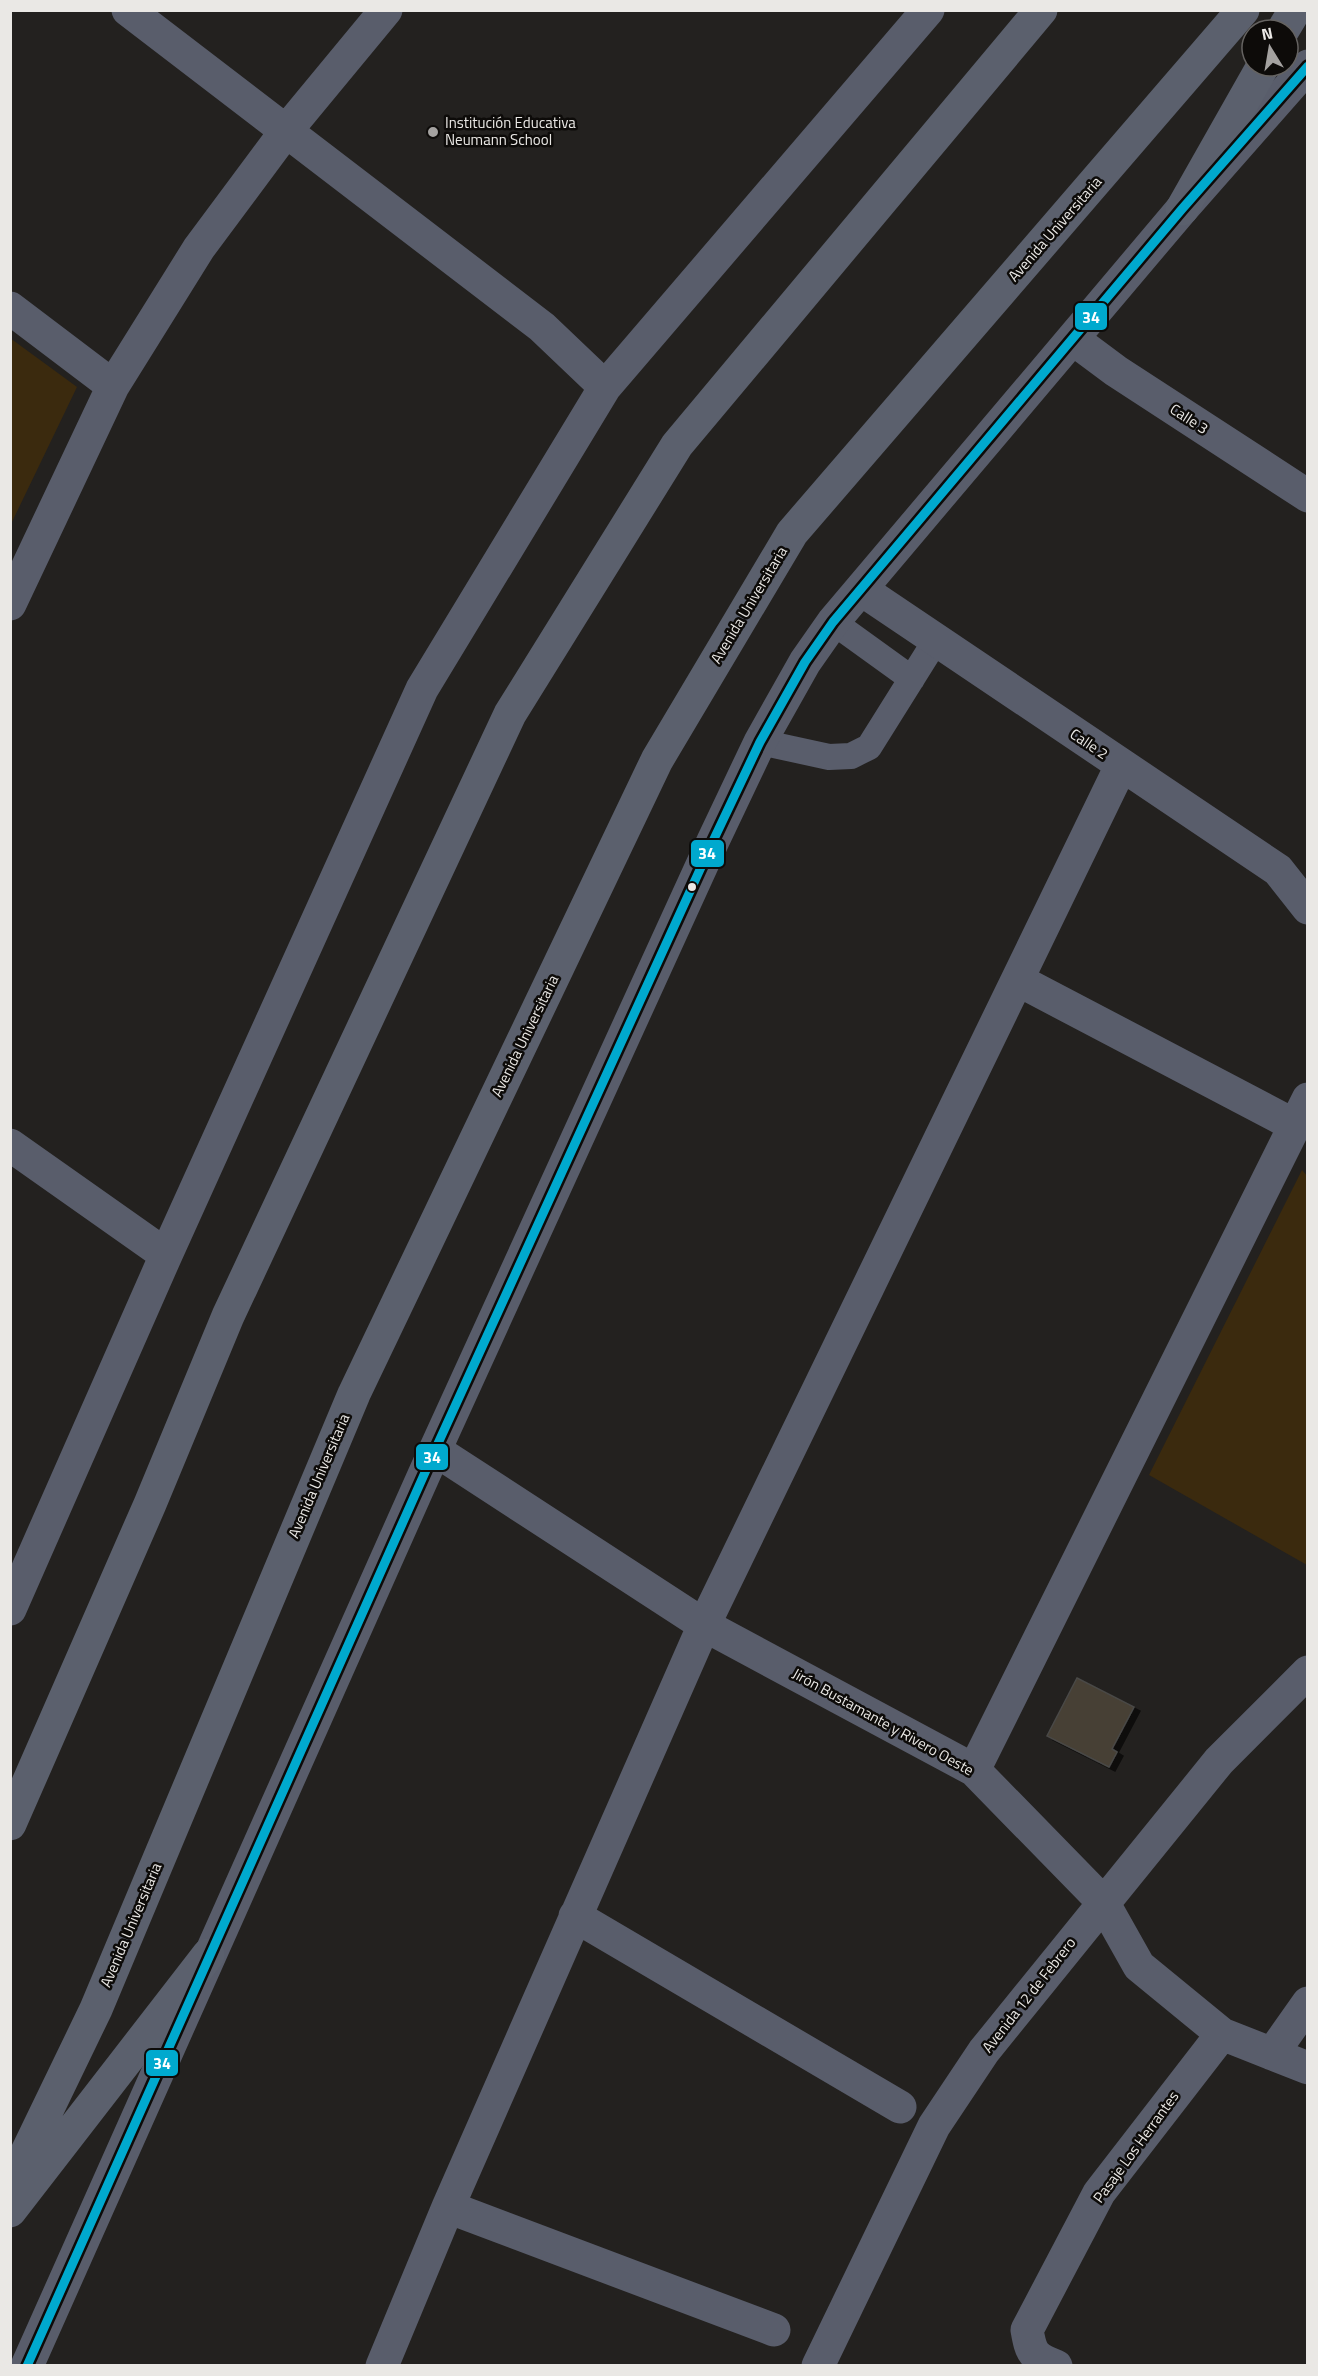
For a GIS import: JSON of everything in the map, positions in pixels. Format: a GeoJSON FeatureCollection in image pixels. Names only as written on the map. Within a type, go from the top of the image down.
{"type":"FeatureCollection","features":[{"type":"Feature","properties":{"kind":"street"},"geometry":{"type":"LineString","coordinates":[[128,10],[542,327],[605,387]]}},
{"type":"Feature","properties":{"kind":"street"},"geometry":{"type":"LineString","coordinates":[[10,604],[113,386],[199,248],[286,130],[386,10]]}},
{"type":"Feature","properties":{"kind":"street"},"geometry":{"type":"LineString","coordinates":[[10,1609],[166,1255],[422,689],[605,387],[928,10]]}},
{"type":"Feature","properties":{"kind":"street"},"geometry":{"type":"LineString","coordinates":[[10,1824],[150,1504],[228,1316],[510,714],[677,445],[1041,10]]}},
{"type":"Feature","properties":{"kind":"street","name":"Avenida Universitaria"},"geometry":{"type":"LineString","coordinates":[[10,2187],[96,2009],[354,1394],[657,760],[792,533],[1243,10]]}},
{"type":"Feature","properties":{"kind":"street"},"geometry":{"type":"LineString","coordinates":[[27,2366],[208,1955],[435,1450],[760,742],[805,662],[833,622],[1182,209],[1308,66]]}},
{"type":"Feature","properties":{"kind":"street"},"geometry":{"type":"LineString","coordinates":[[1182,209],[1256,78]]}},
{"type":"Feature","properties":{"kind":"street"},"geometry":{"type":"LineString","coordinates":[[10,308],[113,386]]}},
{"type":"Feature","properties":{"kind":"street","name":"Calle 3"},"geometry":{"type":"LineString","coordinates":[[1073,339],[1116,371],[1308,496]]}},
{"type":"Feature","properties":{"kind":"street","name":"Calle 2"},"geometry":{"type":"LineString","coordinates":[[862,590],[1278,870],[1308,908]]}},
{"type":"Feature","properties":{"kind":"street"},"geometry":{"type":"LineString","coordinates":[[382,2366],[448,2207],[704,1625],[1121,766]]}},
{"type":"Feature","properties":{"kind":"street"},"geometry":{"type":"LineString","coordinates":[[974,1770],[1302,1112],[1018,980]]}},
{"type":"Feature","properties":{"kind":"street"},"geometry":{"type":"LineString","coordinates":[[10,1145],[166,1255]]}},
{"type":"Feature","properties":{"kind":"street","name":"Jirón Bustamante y Rivero Oeste"},"geometry":{"type":"LineString","coordinates":[[435,1450],[704,1625],[974,1770],[1103,1902],[1139,1966],[1222,2034],[1308,2068]]}},
{"type":"Feature","properties":{"kind":"street","name":"Avenida 12 de Febrero"},"geometry":{"type":"LineString","coordinates":[[818,2366],[934,2126],[984,2051],[1219,1761],[1308,1672]]}},
{"type":"Feature","properties":{"kind":"street"},"geometry":{"type":"LineString","coordinates":[[575,1916],[900,2107]]}},
{"type":"Feature","properties":{"kind":"street"},"geometry":{"type":"LineString","coordinates":[[10,2211],[208,1955]]}},
{"type":"Feature","properties":{"kind":"street"},"geometry":{"type":"LineString","coordinates":[[1272,2054],[1308,2003]]}},
{"type":"Feature","properties":{"kind":"street","name":"Pasaje Los Herrantes"},"geometry":{"type":"LineString","coordinates":[[1056,2366],[1044,2361],[1030,2350],[1027,2330],[1099,2193],[1222,2034]]}},
{"type":"Feature","properties":{"kind":"street"},"geometry":{"type":"LineString","coordinates":[[448,2207],[774,2330]]}},
{"type":"Feature","properties":{"kind":"lane"},"geometry":{"type":"LineString","coordinates":[[833,622],[912,679]]}},
{"type":"Feature","properties":{"kind":"lane"},"geometry":{"type":"LineString","coordinates":[[760,742],[829,757],[851,756],[869,747],[936,640]]}},
{"type":"Feature","properties":{"kind":"shaded area"},"geometry":{"type":"Polygon","coordinates":[[[10,338],[77,387],[11,524],[10,524],[10,338]]]}},
{"type":"Feature","properties":{"kind":"shaded area"},"geometry":{"type":"Polygon","coordinates":[[[1302,1170],[1308,1177],[1307,1565],[1149,1475],[1302,1170]]]}},
{"type":"Feature","properties":{"kind":"building"},"geometry":{"type":"Polygon","coordinates":[[[1077,1678],[1134,1707],[1112,1749],[1117,1752],[1109,1767],[1047,1736],[1077,1678]]]}},
{"type":"Feature","properties":{"kind":"transit line","name":"34"},"geometry":{"type":"LineString","coordinates":[[27,2366],[435,1450],[760,742],[805,662],[833,622],[1182,209],[1308,66]]}},
{"type":"Feature","properties":{"kind":"place","name":"Institución Educativa Neumann School"},"geometry":{"type":"Point","coordinates":[433,132]}}]}
